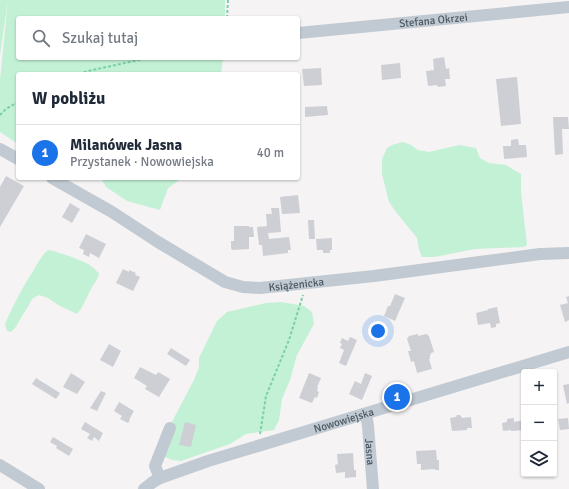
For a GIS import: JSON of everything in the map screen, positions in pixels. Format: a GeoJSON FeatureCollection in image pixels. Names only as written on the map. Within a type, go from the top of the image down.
{"type":"FeatureCollection","features":[{"type":"Feature","properties":{"kind":"street","name":"Stefana Okrzei"},"geometry":{"type":"LineString","coordinates":[[300,33],[569,7]]}},
{"type":"Feature","properties":{"kind":"street"},"geometry":{"type":"LineString","coordinates":[[0,149],[16,158]]}},
{"type":"Feature","properties":{"kind":"street","name":"Książenicka"},"geometry":{"type":"LineString","coordinates":[[56,180],[112,212],[158,242],[225,282],[243,287],[260,288],[374,276],[540,254],[569,253]]}},
{"type":"Feature","properties":{"kind":"street","name":"Nowowiejska"},"geometry":{"type":"LineString","coordinates":[[144,489],[160,478],[208,461],[569,352]]}},
{"type":"Feature","properties":{"kind":"street","name":"Jasna"},"geometry":{"type":"LineString","coordinates":[[366,414],[373,489]]}},
{"type":"Feature","properties":{"kind":"street"},"geometry":{"type":"LineString","coordinates":[[160,478],[154,466],[170,428]]}},
{"type":"Feature","properties":{"kind":"street"},"geometry":{"type":"LineString","coordinates":[[0,465],[39,489]]}},
{"type":"Feature","properties":{"kind":"path"},"geometry":{"type":"LineString","coordinates":[[228,0],[228,16]]}},
{"type":"Feature","properties":{"kind":"path"},"geometry":{"type":"LineString","coordinates":[[85,72],[139,60]]}},
{"type":"Feature","properties":{"kind":"path"},"geometry":{"type":"LineString","coordinates":[[0,115],[6,109],[16,103]]}},
{"type":"Feature","properties":{"kind":"path"},"geometry":{"type":"LineString","coordinates":[[257,446],[266,396],[289,340],[307,283]]}},
{"type":"Feature","properties":{"kind":"green space"},"geometry":{"type":"Polygon","coordinates":[[[0,0],[8,0],[0,55],[0,0]]]}},
{"type":"Feature","properties":{"kind":"green space"},"geometry":{"type":"Polygon","coordinates":[[[8,0],[225,0],[225,16],[16,16],[16,60],[223,60],[221,72],[16,72],[16,143],[0,132],[0,80],[8,0]]]}},
{"type":"Feature","properties":{"kind":"green space"},"geometry":{"type":"Polygon","coordinates":[[[403,142],[418,150],[429,152],[459,145],[476,148],[480,158],[489,163],[506,165],[521,174],[521,192],[527,245],[524,247],[475,249],[434,257],[422,257],[417,238],[389,202],[382,174],[382,159],[387,148],[403,142]]]}},
{"type":"Feature","properties":{"kind":"green space"},"geometry":{"type":"Polygon","coordinates":[[[102,180],[179,180],[168,188],[160,210],[127,201],[106,187],[102,180]]]}},
{"type":"Feature","properties":{"kind":"green space"},"geometry":{"type":"Polygon","coordinates":[[[48,250],[69,256],[89,265],[99,274],[97,279],[83,306],[77,314],[58,305],[48,298],[39,295],[33,298],[15,328],[11,332],[7,331],[5,324],[22,289],[39,261],[48,250]]]}},
{"type":"Feature","properties":{"kind":"green space"},"geometry":{"type":"Polygon","coordinates":[[[281,302],[304,306],[312,312],[314,324],[297,355],[290,380],[282,399],[279,420],[274,430],[246,434],[230,444],[181,461],[172,460],[165,457],[162,448],[166,435],[194,380],[199,367],[199,358],[217,321],[227,312],[266,303],[281,302]]]}},
{"type":"Feature","properties":{"kind":"building"},"geometry":{"type":"Polygon","coordinates":[[[444,57],[446,69],[449,68],[450,79],[445,79],[446,86],[428,86],[426,71],[434,70],[433,59],[444,57]]]}},
{"type":"Feature","properties":{"kind":"building"},"geometry":{"type":"Polygon","coordinates":[[[400,63],[401,78],[382,80],[381,65],[400,63]]]}},
{"type":"Feature","properties":{"kind":"building"},"geometry":{"type":"Polygon","coordinates":[[[321,68],[322,85],[304,86],[302,69],[321,68]]]}},
{"type":"Feature","properties":{"kind":"building"},"geometry":{"type":"Polygon","coordinates":[[[517,77],[521,124],[501,126],[496,79],[517,77]]]}},
{"type":"Feature","properties":{"kind":"building"},"geometry":{"type":"Polygon","coordinates":[[[327,106],[328,115],[305,117],[305,107],[327,106]]]}},
{"type":"Feature","properties":{"kind":"building"},"geometry":{"type":"Polygon","coordinates":[[[553,117],[568,117],[569,129],[562,129],[563,154],[555,155],[553,117]]]}},
{"type":"Feature","properties":{"kind":"building"},"geometry":{"type":"Polygon","coordinates":[[[518,139],[519,145],[526,145],[527,157],[504,159],[503,146],[511,146],[511,140],[518,139]]]}},
{"type":"Feature","properties":{"kind":"building"},"geometry":{"type":"Polygon","coordinates":[[[6,176],[24,186],[0,227],[0,187],[6,176]]]}},
{"type":"Feature","properties":{"kind":"building"},"geometry":{"type":"Polygon","coordinates":[[[298,195],[300,213],[282,214],[280,197],[298,195]]]}},
{"type":"Feature","properties":{"kind":"building"},"geometry":{"type":"Polygon","coordinates":[[[70,203],[80,209],[72,223],[62,217],[70,203]]]}},
{"type":"Feature","properties":{"kind":"building"},"geometry":{"type":"Polygon","coordinates":[[[271,208],[279,208],[281,232],[268,233],[269,239],[289,237],[291,250],[288,250],[288,253],[263,256],[262,245],[259,245],[257,227],[267,226],[266,214],[272,214],[271,208]]]}},
{"type":"Feature","properties":{"kind":"building"},"geometry":{"type":"Polygon","coordinates":[[[308,220],[314,220],[315,239],[309,239],[308,220]]]}},
{"type":"Feature","properties":{"kind":"building"},"geometry":{"type":"Polygon","coordinates":[[[234,226],[253,227],[254,237],[249,237],[249,249],[232,250],[231,241],[234,241],[234,226]]]}},
{"type":"Feature","properties":{"kind":"building"},"geometry":{"type":"Polygon","coordinates":[[[86,234],[106,244],[99,258],[90,253],[89,257],[83,254],[84,250],[79,248],[86,234]]]}},
{"type":"Feature","properties":{"kind":"building"},"geometry":{"type":"Polygon","coordinates":[[[332,238],[332,250],[330,250],[330,253],[323,253],[323,250],[317,250],[316,239],[332,238]]]}},
{"type":"Feature","properties":{"kind":"building"},"geometry":{"type":"Polygon","coordinates":[[[123,269],[136,273],[135,275],[140,277],[133,291],[116,283],[123,269]]]}},
{"type":"Feature","properties":{"kind":"building"},"geometry":{"type":"Polygon","coordinates":[[[395,294],[405,298],[395,321],[384,316],[395,294]]]}},
{"type":"Feature","properties":{"kind":"building"},"geometry":{"type":"Polygon","coordinates":[[[569,296],[569,320],[565,322],[560,305],[568,303],[566,297],[569,296]]]}},
{"type":"Feature","properties":{"kind":"building"},"geometry":{"type":"Polygon","coordinates":[[[497,307],[500,323],[496,324],[496,327],[491,328],[490,323],[478,325],[476,313],[497,307]]]}},
{"type":"Feature","properties":{"kind":"building"},"geometry":{"type":"Polygon","coordinates":[[[418,334],[418,336],[426,334],[429,336],[434,352],[431,353],[429,359],[432,369],[417,373],[414,361],[411,362],[408,351],[411,351],[407,339],[409,336],[418,334]]]}},
{"type":"Feature","properties":{"kind":"building"},"geometry":{"type":"Polygon","coordinates":[[[350,337],[357,340],[346,366],[339,363],[344,350],[340,348],[342,344],[340,343],[342,338],[348,341],[350,337]]]}},
{"type":"Feature","properties":{"kind":"building"},"geometry":{"type":"Polygon","coordinates":[[[109,344],[121,351],[113,367],[100,360],[109,344]]]}},
{"type":"Feature","properties":{"kind":"building"},"geometry":{"type":"Polygon","coordinates":[[[171,348],[190,360],[186,366],[167,354],[171,348]]]}},
{"type":"Feature","properties":{"kind":"building"},"geometry":{"type":"Polygon","coordinates":[[[140,367],[156,375],[158,372],[170,379],[159,397],[145,389],[147,386],[134,378],[140,367]]]}},
{"type":"Feature","properties":{"kind":"building"},"geometry":{"type":"Polygon","coordinates":[[[71,373],[85,382],[77,394],[63,387],[71,373]]]}},
{"type":"Feature","properties":{"kind":"building"},"geometry":{"type":"Polygon","coordinates":[[[309,373],[321,378],[317,387],[317,391],[319,392],[317,398],[315,397],[312,403],[299,398],[309,373]]]}},
{"type":"Feature","properties":{"kind":"building"},"geometry":{"type":"Polygon","coordinates":[[[365,373],[372,376],[362,400],[349,394],[355,381],[361,384],[365,373]]]}},
{"type":"Feature","properties":{"kind":"building"},"geometry":{"type":"Polygon","coordinates":[[[36,378],[60,393],[56,399],[32,384],[36,378]]]}},
{"type":"Feature","properties":{"kind":"building"},"geometry":{"type":"Polygon","coordinates":[[[569,384],[569,403],[567,404],[563,385],[569,384]]]}},
{"type":"Feature","properties":{"kind":"building"},"geometry":{"type":"Polygon","coordinates":[[[101,391],[106,393],[97,411],[90,408],[101,391]]]}},
{"type":"Feature","properties":{"kind":"building"},"geometry":{"type":"Polygon","coordinates":[[[119,402],[134,411],[128,423],[120,419],[122,416],[114,411],[119,402]]]}},
{"type":"Feature","properties":{"kind":"building"},"geometry":{"type":"Polygon","coordinates":[[[457,415],[460,415],[462,418],[471,417],[472,428],[467,428],[467,430],[452,431],[450,418],[456,417],[457,415]]]}},
{"type":"Feature","properties":{"kind":"building"},"geometry":{"type":"Polygon","coordinates":[[[514,418],[514,422],[521,421],[521,430],[503,431],[502,423],[507,422],[507,419],[514,418]]]}},
{"type":"Feature","properties":{"kind":"building"},"geometry":{"type":"Polygon","coordinates":[[[568,418],[569,429],[560,430],[558,419],[568,418]]]}},
{"type":"Feature","properties":{"kind":"building"},"geometry":{"type":"Polygon","coordinates":[[[85,422],[103,433],[99,441],[94,437],[92,441],[87,438],[90,434],[81,429],[85,422]]]}},
{"type":"Feature","properties":{"kind":"building"},"geometry":{"type":"Polygon","coordinates":[[[185,422],[196,425],[191,447],[179,445],[185,422]]]}},
{"type":"Feature","properties":{"kind":"building"},"geometry":{"type":"Polygon","coordinates":[[[53,437],[73,449],[69,456],[56,448],[57,446],[50,442],[53,437]]]}},
{"type":"Feature","properties":{"kind":"building"},"geometry":{"type":"Polygon","coordinates":[[[436,450],[437,460],[439,460],[439,470],[421,470],[421,464],[417,464],[416,451],[436,450]]]}},
{"type":"Feature","properties":{"kind":"building"},"geometry":{"type":"Polygon","coordinates":[[[353,453],[356,477],[345,478],[345,472],[336,473],[335,465],[338,464],[337,454],[353,453]]]}},
{"type":"Feature","properties":{"kind":"place","name":"Milanówek Jasna"},"geometry":{"type":"Point","coordinates":[397,397]}}]}
